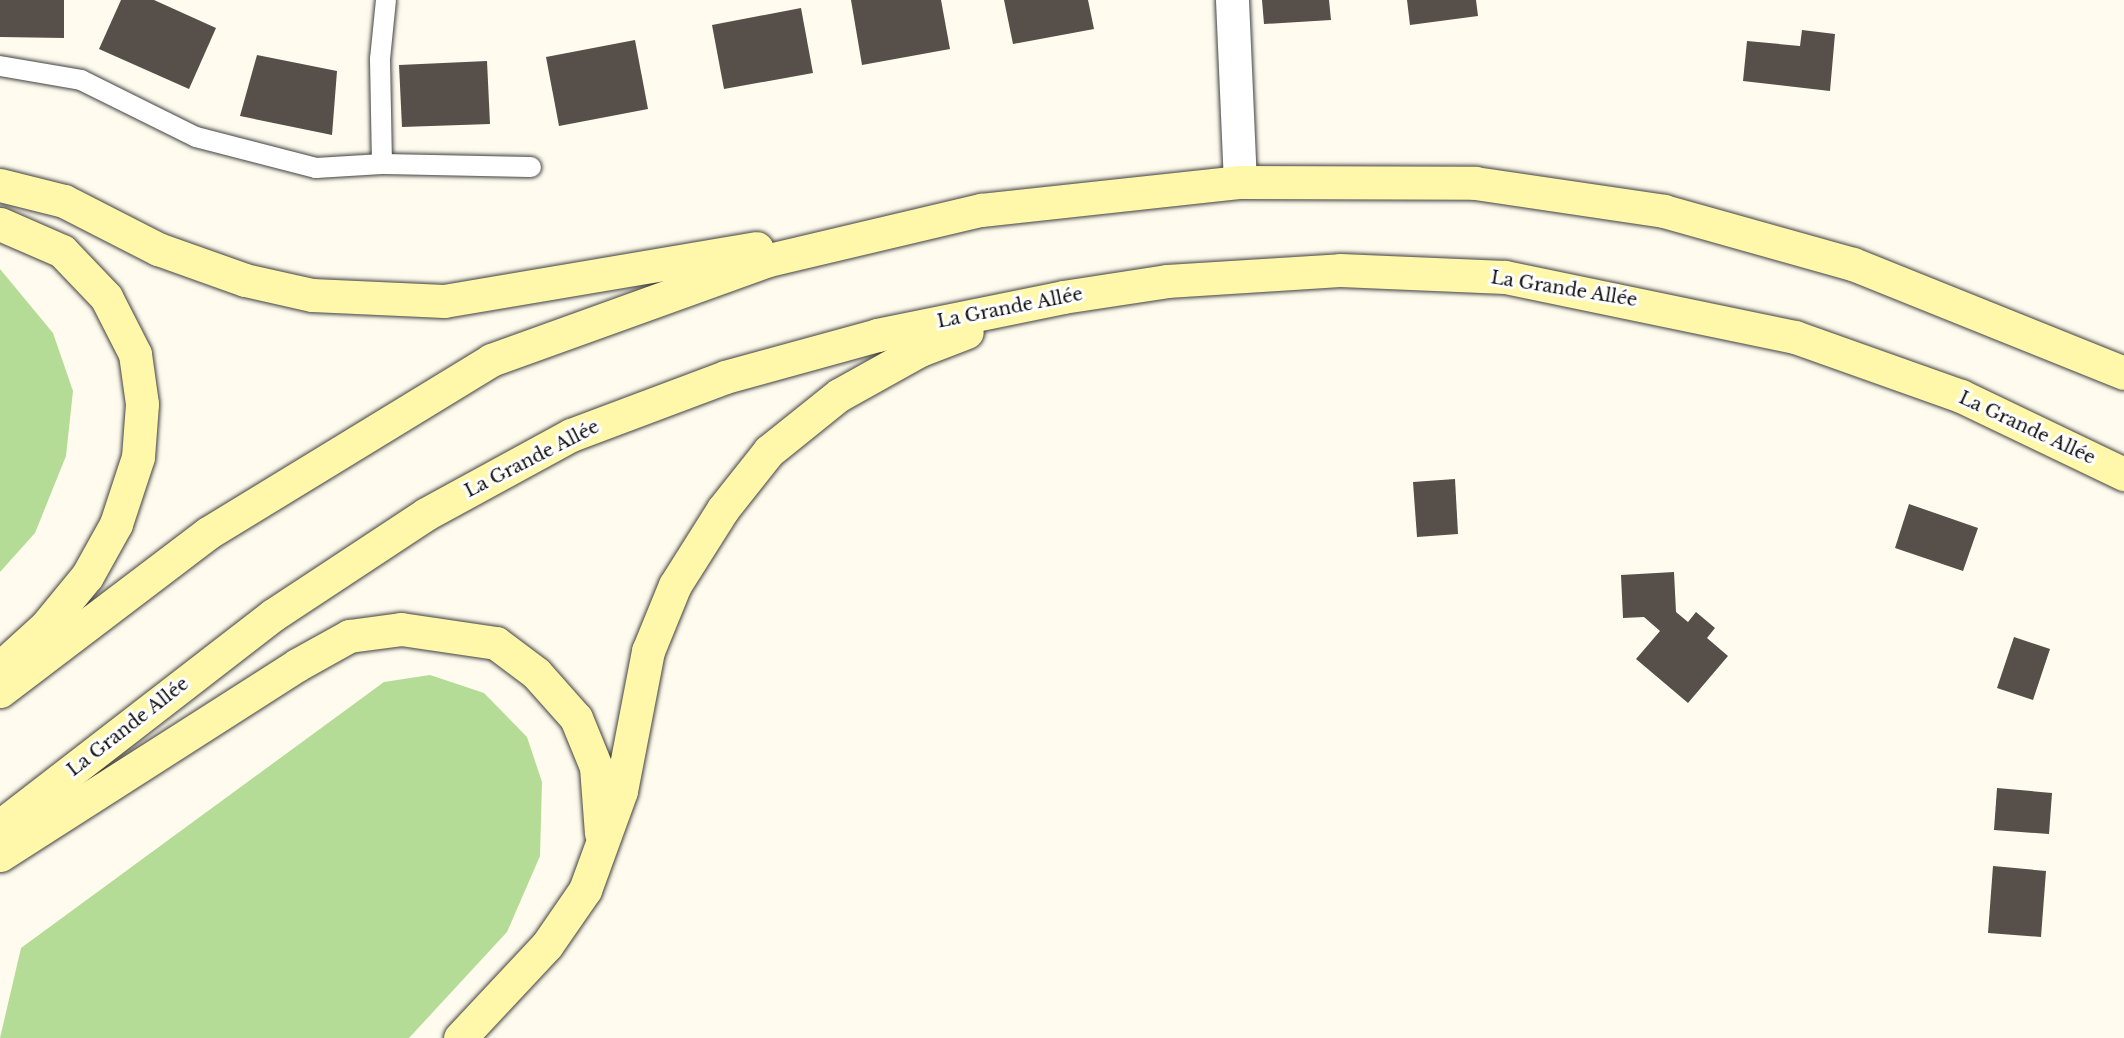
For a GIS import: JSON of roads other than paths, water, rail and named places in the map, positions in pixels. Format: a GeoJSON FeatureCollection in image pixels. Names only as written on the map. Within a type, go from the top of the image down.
{"type":"FeatureCollection","features":[{"type":"Feature","properties":{"kind":"street"},"geometry":{"type":"LineString","coordinates":[[1232,0],[1240,182]]}},
{"type":"Feature","properties":{"kind":"street"},"geometry":{"type":"LineString","coordinates":[[0,185],[64,201],[158,249],[245,280],[312,295],[444,301],[981,210],[1240,182],[1475,183],[1664,211],[1853,264],[2124,373]]}},
{"type":"Feature","properties":{"kind":"street"},"geometry":{"type":"LineString","coordinates":[[0,691],[208,532],[491,360],[769,261],[981,210]]}},
{"type":"Feature","properties":{"kind":"street"},"geometry":{"type":"LineString","coordinates":[[0,224],[62,251],[105,297],[135,354],[142,404],[138,457],[116,524],[87,576],[46,626],[0,668]]}},
{"type":"Feature","properties":{"kind":"street","name":"La Grande Allée"},"geometry":{"type":"LineString","coordinates":[[0,826],[273,615],[426,514],[571,435],[724,377],[939,321],[1063,297],[1167,281],[1340,270],[1505,277],[1795,337],[1961,396],[2124,474]]}},
{"type":"Feature","properties":{"kind":"street"},"geometry":{"type":"LineString","coordinates":[[460,1038],[547,945],[585,890],[602,852],[621,791],[648,651],[671,596],[723,509],[769,451],[839,394],[920,350],[1063,297]]}},
{"type":"Feature","properties":{"kind":"street"},"geometry":{"type":"LineString","coordinates":[[0,855],[297,665],[350,636],[401,628],[496,642],[543,681],[576,718],[596,767],[602,852]]}},
{"type":"Feature","properties":{"kind":"lane"},"geometry":{"type":"LineString","coordinates":[[382,164],[380,59],[386,0]]}},
{"type":"Feature","properties":{"kind":"lane"},"geometry":{"type":"LineString","coordinates":[[0,66],[81,80],[195,137],[316,168],[382,164],[531,167]]}}]}
